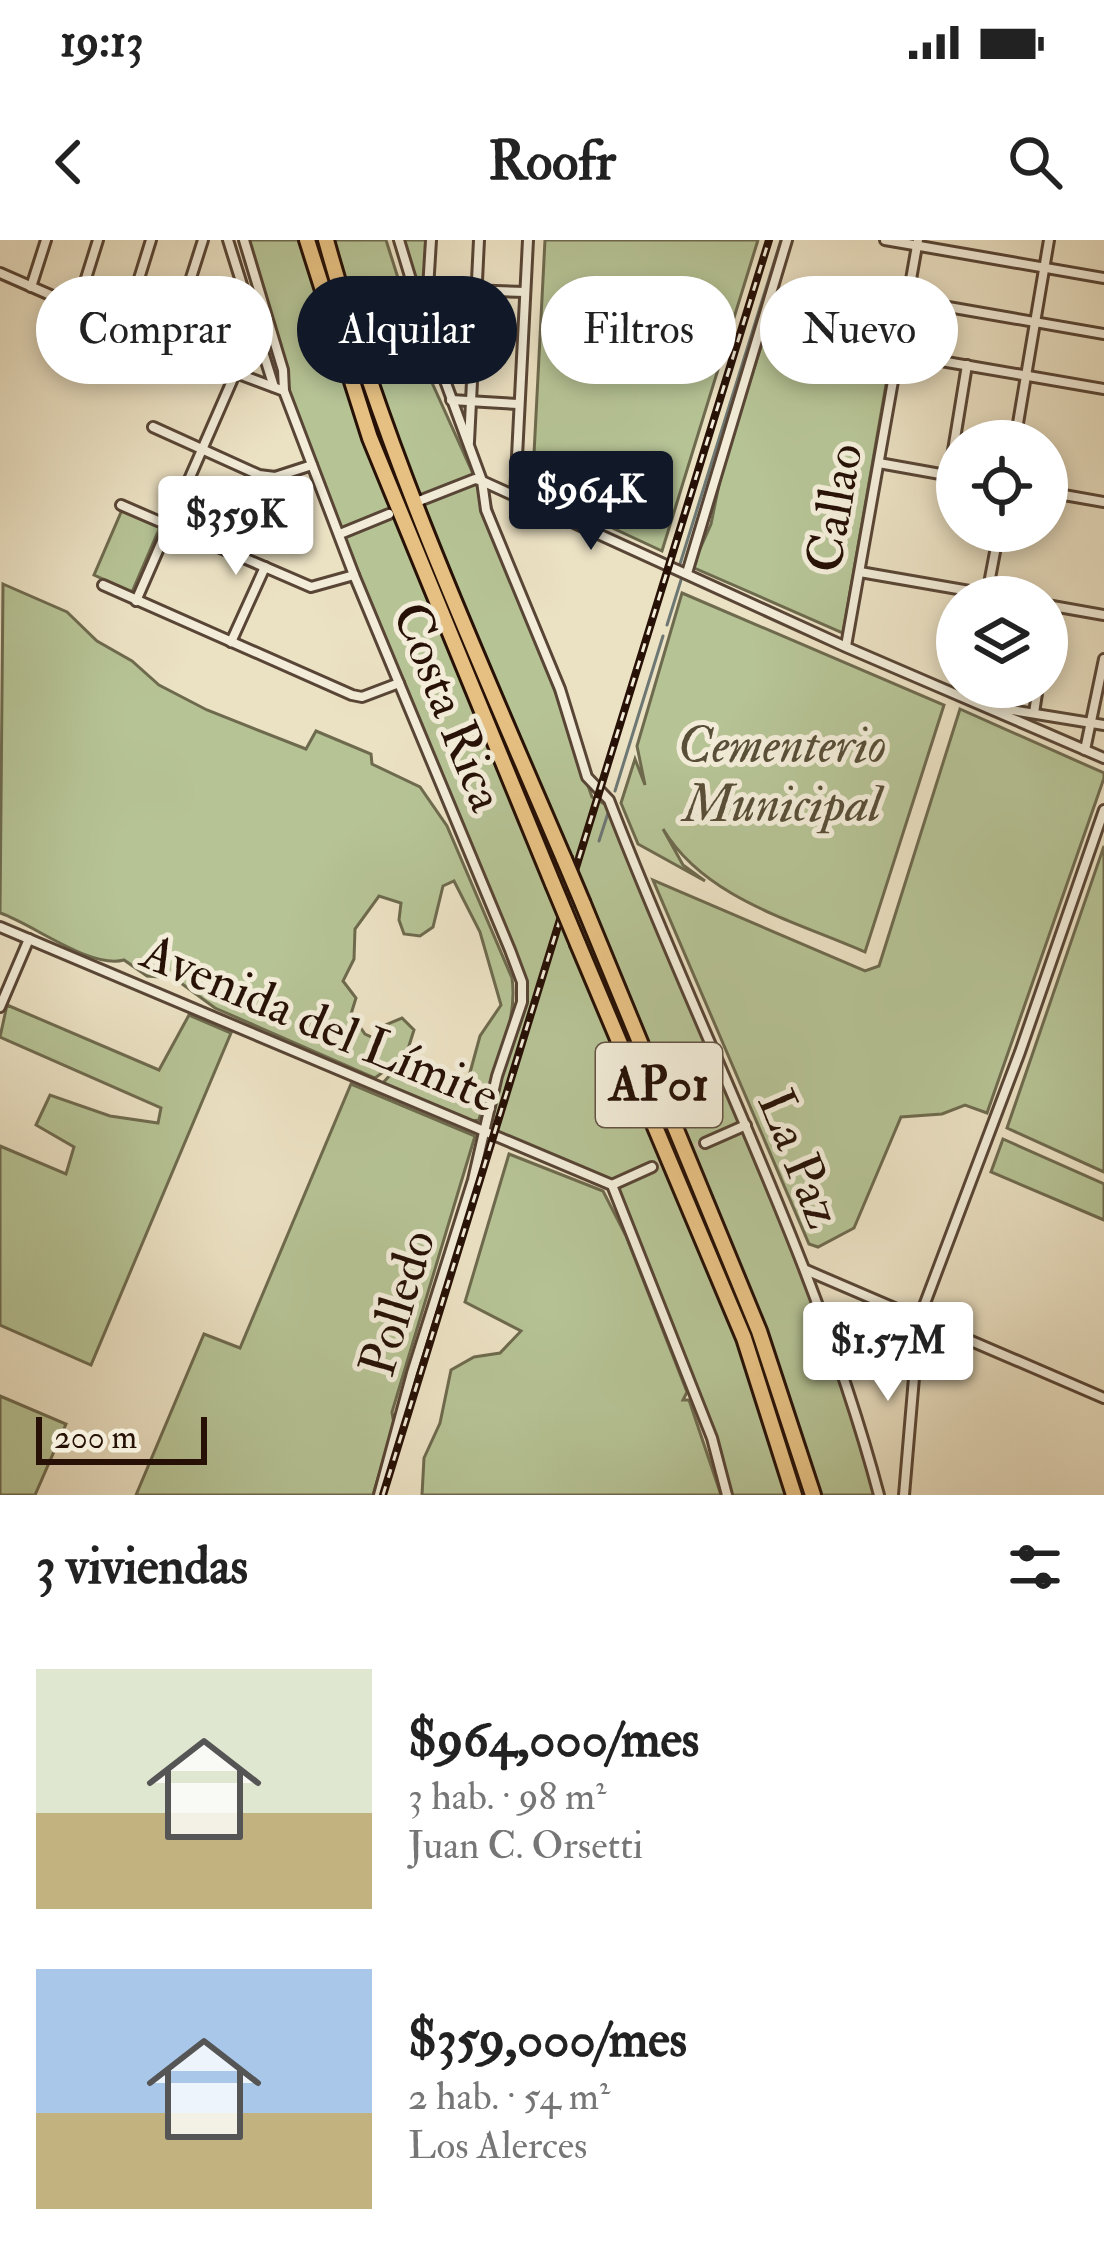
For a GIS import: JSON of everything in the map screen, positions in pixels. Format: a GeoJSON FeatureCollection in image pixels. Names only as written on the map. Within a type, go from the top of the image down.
{"type":"FeatureCollection","features":[{"type":"Feature","properties":{"kind":"highway","name":"AP01"},"geometry":{"type":"LineString","coordinates":[[307,240],[370,438],[744,1338],[794,1495]]}},
{"type":"Feature","properties":{"kind":"highway","name":"AP01"},"geometry":{"type":"LineString","coordinates":[[326,240],[386,430],[438,566],[759,1330],[813,1495]]}},
{"type":"Feature","properties":{"kind":"street"},"geometry":{"type":"LineString","coordinates":[[31,287],[46,240]]}},
{"type":"Feature","properties":{"kind":"street"},"geometry":{"type":"LineString","coordinates":[[87,276],[98,240]]}},
{"type":"Feature","properties":{"kind":"street"},"geometry":{"type":"LineString","coordinates":[[140,276],[151,240]]}},
{"type":"Feature","properties":{"kind":"street"},"geometry":{"type":"LineString","coordinates":[[192,276],[203,240]]}},
{"type":"Feature","properties":{"kind":"street"},"geometry":{"type":"LineString","coordinates":[[228,240],[274,387]]}},
{"type":"Feature","properties":{"kind":"street","name":"Costa Rica"},"geometry":{"type":"LineString","coordinates":[[244,240],[283,370],[284,391],[354,575],[522,982],[522,1002],[484,1133]]}},
{"type":"Feature","properties":{"kind":"street"},"geometry":{"type":"LineString","coordinates":[[399,240],[409,276]]}},
{"type":"Feature","properties":{"kind":"street"},"geometry":{"type":"LineString","coordinates":[[428,276],[430,240]]}},
{"type":"Feature","properties":{"kind":"street"},"geometry":{"type":"LineString","coordinates":[[478,276],[479,240]]}},
{"type":"Feature","properties":{"kind":"street"},"geometry":{"type":"LineString","coordinates":[[514,496],[528,240]]}},
{"type":"Feature","properties":{"kind":"street"},"geometry":{"type":"LineString","coordinates":[[687,573],[787,240]]}},
{"type":"Feature","properties":{"kind":"street"},"geometry":{"type":"LineString","coordinates":[[885,240],[1104,278]]}},
{"type":"Feature","properties":{"kind":"street"},"geometry":{"type":"LineString","coordinates":[[1019,420],[1049,240]]}},
{"type":"Feature","properties":{"kind":"street","name":"Callao"},"geometry":{"type":"LineString","coordinates":[[912,276],[917,243]]}},
{"type":"Feature","properties":{"kind":"street"},"geometry":{"type":"LineString","coordinates":[[0,274],[36,289]]}},
{"type":"Feature","properties":{"kind":"street"},"geometry":{"type":"LineString","coordinates":[[517,292],[525,292]]}},
{"type":"Feature","properties":{"kind":"street"},"geometry":{"type":"LineString","coordinates":[[958,309],[1104,334]]}},
{"type":"Feature","properties":{"kind":"street"},"geometry":{"type":"LineString","coordinates":[[958,364],[1104,389]]}},
{"type":"Feature","properties":{"kind":"street"},"geometry":{"type":"LineString","coordinates":[[960,420],[967,365]]}},
{"type":"Feature","properties":{"kind":"street"},"geometry":{"type":"LineString","coordinates":[[136,601],[230,384]]}},
{"type":"Feature","properties":{"kind":"street"},"geometry":{"type":"LineString","coordinates":[[265,384],[284,391]]}},
{"type":"Feature","properties":{"kind":"street"},"geometry":{"type":"LineString","coordinates":[[445,384],[469,445]]}},
{"type":"Feature","properties":{"kind":"street"},"geometry":{"type":"LineString","coordinates":[[469,445],[472,384]]}},
{"type":"Feature","properties":{"kind":"street","name":"Callao"},"geometry":{"type":"LineString","coordinates":[[846,647],[894,384]]}},
{"type":"Feature","properties":{"kind":"street"},"geometry":{"type":"LineString","coordinates":[[451,400],[518,404]]}},
{"type":"Feature","properties":{"kind":"street"},"geometry":{"type":"LineString","coordinates":[[153,427],[259,475],[275,477],[312,465]]}},
{"type":"Feature","properties":{"kind":"street","name":"La Paz"},"geometry":{"type":"LineString","coordinates":[[469,445],[486,510],[560,689],[587,777],[609,800],[805,1269],[861,1426],[879,1495]]}},
{"type":"Feature","properties":{"kind":"street"},"geometry":{"type":"LineString","coordinates":[[879,463],[936,473]]}},
{"type":"Feature","properties":{"kind":"street"},"geometry":{"type":"LineString","coordinates":[[419,501],[475,479],[936,686]]}},
{"type":"Feature","properties":{"kind":"street"},"geometry":{"type":"LineString","coordinates":[[1068,496],[1104,502]]}},
{"type":"Feature","properties":{"kind":"street"},"geometry":{"type":"LineString","coordinates":[[121,505],[311,587],[354,575]]}},
{"type":"Feature","properties":{"kind":"street"},"geometry":{"type":"LineString","coordinates":[[340,534],[388,514]]}},
{"type":"Feature","properties":{"kind":"street"},"geometry":{"type":"LineString","coordinates":[[231,642],[265,567]]}},
{"type":"Feature","properties":{"kind":"street"},"geometry":{"type":"LineString","coordinates":[[860,572],[936,586]]}},
{"type":"Feature","properties":{"kind":"street"},"geometry":{"type":"LineString","coordinates":[[104,585],[352,695],[362,697],[399,683]]}},
{"type":"Feature","properties":{"kind":"street"},"geometry":{"type":"LineString","coordinates":[[1068,609],[1104,615]]}},
{"type":"Feature","properties":{"kind":"street"},"geometry":{"type":"LineString","coordinates":[[1085,750],[1104,659]]}},
{"type":"Feature","properties":{"kind":"street"},"geometry":{"type":"LineString","coordinates":[[987,708],[1104,758]]}},
{"type":"Feature","properties":{"kind":"street"},"geometry":{"type":"LineString","coordinates":[[997,708],[1104,725]]}},
{"type":"Feature","properties":{"kind":"street"},"geometry":{"type":"LineString","coordinates":[[1034,713],[1035,708]]}},
{"type":"Feature","properties":{"kind":"street"},"geometry":{"type":"LineString","coordinates":[[904,1495],[910,1386],[920,1319],[1104,810]]}},
{"type":"Feature","properties":{"kind":"street","name":"Avenida del Límite"},"geometry":{"type":"LineString","coordinates":[[0,927],[612,1185]]}},
{"type":"Feature","properties":{"kind":"street"},"geometry":{"type":"LineString","coordinates":[[0,1007],[29,939]]}},
{"type":"Feature","properties":{"kind":"street"},"geometry":{"type":"LineString","coordinates":[[705,1142],[746,1124]]}},
{"type":"Feature","properties":{"kind":"street","name":"Polledo"},"geometry":{"type":"LineString","coordinates":[[379,1495],[484,1133]]}},
{"type":"Feature","properties":{"kind":"street"},"geometry":{"type":"LineString","coordinates":[[652,1166],[612,1185],[712,1438],[727,1495]]}},
{"type":"Feature","properties":{"kind":"street"},"geometry":{"type":"LineString","coordinates":[[805,1269],[1104,1398]]}},
{"type":"Feature","properties":{"kind":"green space"},"geometry":{"type":"Polygon","coordinates":[[[244,240],[386,240],[397,276],[297,276],[297,384],[433,384],[475,478],[482,481],[592,797],[608,806],[805,1269],[879,1495],[727,1495],[712,1438],[612,1185],[485,1133],[523,992],[284,391],[273,337],[273,276],[255,276],[244,240]]]}},
{"type":"Feature","properties":{"kind":"green space"},"geometry":{"type":"Polygon","coordinates":[[[402,240],[428,240],[426,275],[413,276],[402,240]]]}},
{"type":"Feature","properties":{"kind":"green space"},"geometry":{"type":"Polygon","coordinates":[[[545,240],[758,240],[736,311],[736,276],[543,276],[545,240]]]}},
{"type":"Feature","properties":{"kind":"green space"},"geometry":{"type":"Polygon","coordinates":[[[541,318],[541,384],[714,384],[662,551],[604,524],[598,507],[587,497],[572,495],[555,501],[532,493],[541,318]]]}},
{"type":"Feature","properties":{"kind":"green space","name":"Cementerio Municipal"},"geometry":{"type":"Polygon","coordinates":[[[760,349],[760,384],[886,384],[843,633],[692,567],[711,524],[722,470],[760,349]]]}},
{"type":"Feature","properties":{"kind":"green space"},"geometry":{"type":"Polygon","coordinates":[[[122,510],[160,527],[132,592],[94,575],[122,510]]]}},
{"type":"Feature","properties":{"kind":"green space"},"geometry":{"type":"Polygon","coordinates":[[[3,584],[67,612],[97,641],[132,661],[159,685],[207,710],[306,749],[316,731],[371,754],[372,764],[420,787],[447,826],[512,978],[508,1032],[479,1120],[466,1122],[382,1084],[399,1065],[465,1091],[480,1036],[501,1005],[480,932],[454,881],[443,886],[433,927],[420,936],[404,934],[399,920],[401,903],[379,896],[355,929],[354,959],[343,981],[356,998],[351,1014],[365,1034],[380,1041],[385,1025],[402,1018],[414,1030],[406,1055],[375,1078],[215,1008],[174,978],[147,976],[124,960],[95,958],[0,913],[3,584]]]}},
{"type":"Feature","properties":{"kind":"green space","name":"Cementerio Municipal"},"geometry":{"type":"Polygon","coordinates":[[[682,593],[943,708],[865,952],[727,891],[681,853],[663,829],[683,865],[705,881],[638,844],[621,803],[635,759],[645,785],[637,746],[682,593]]]}},
{"type":"Feature","properties":{"kind":"green space"},"geometry":{"type":"Polygon","coordinates":[[[960,709],[1104,773],[1104,778],[987,1113],[965,1105],[942,1114],[901,1117],[854,1228],[818,1247],[809,1244],[653,880],[865,971],[879,966],[960,709]]]}},
{"type":"Feature","properties":{"kind":"green space"},"geometry":{"type":"Polygon","coordinates":[[[1104,846],[1104,1172],[1007,1128],[1104,846]]]}},
{"type":"Feature","properties":{"kind":"green space"},"geometry":{"type":"Polygon","coordinates":[[[7,1005],[159,1070],[189,1015],[231,1033],[91,1365],[0,1325],[0,1146],[66,1174],[74,1147],[36,1125],[50,1095],[110,1116],[158,1123],[161,1108],[0,1037],[7,1005]]]}},
{"type":"Feature","properties":{"kind":"green space"},"geometry":{"type":"Polygon","coordinates":[[[351,1084],[475,1136],[392,1412],[394,1424],[373,1495],[136,1495],[204,1334],[240,1348],[351,1084]]]}},
{"type":"Feature","properties":{"kind":"green space"},"geometry":{"type":"Polygon","coordinates":[[[1003,1139],[1104,1184],[1104,1220],[991,1172],[1003,1139]]]}},
{"type":"Feature","properties":{"kind":"green space"},"geometry":{"type":"Polygon","coordinates":[[[509,1154],[603,1191],[626,1236],[687,1392],[683,1400],[689,1400],[721,1495],[422,1495],[424,1458],[440,1423],[451,1370],[474,1357],[500,1353],[521,1331],[465,1302],[509,1154]]]}},
{"type":"Feature","properties":{"kind":"green space"},"geometry":{"type":"Polygon","coordinates":[[[0,1396],[66,1424],[35,1495],[0,1495],[0,1396]]]}},
{"type":"Feature","properties":{"kind":"waterway"},"geometry":{"type":"LineString","coordinates":[[680,564],[781,240]]}},
{"type":"Feature","properties":{"kind":"waterway"},"geometry":{"type":"LineString","coordinates":[[667,625],[681,580]]}},
{"type":"Feature","properties":{"kind":"waterway"},"geometry":{"type":"LineString","coordinates":[[615,791],[663,636]]}},
{"type":"Feature","properties":{"kind":"waterway"},"geometry":{"type":"LineString","coordinates":[[599,841],[609,810]]}},
{"type":"Feature","properties":{"kind":"tunnel"},"geometry":{"type":"LineString","coordinates":[[652,1167],[705,1143]]}},
{"type":"Feature","properties":{"kind":"railway"},"geometry":{"type":"LineString","coordinates":[[383,1495],[769,240]]}}]}
